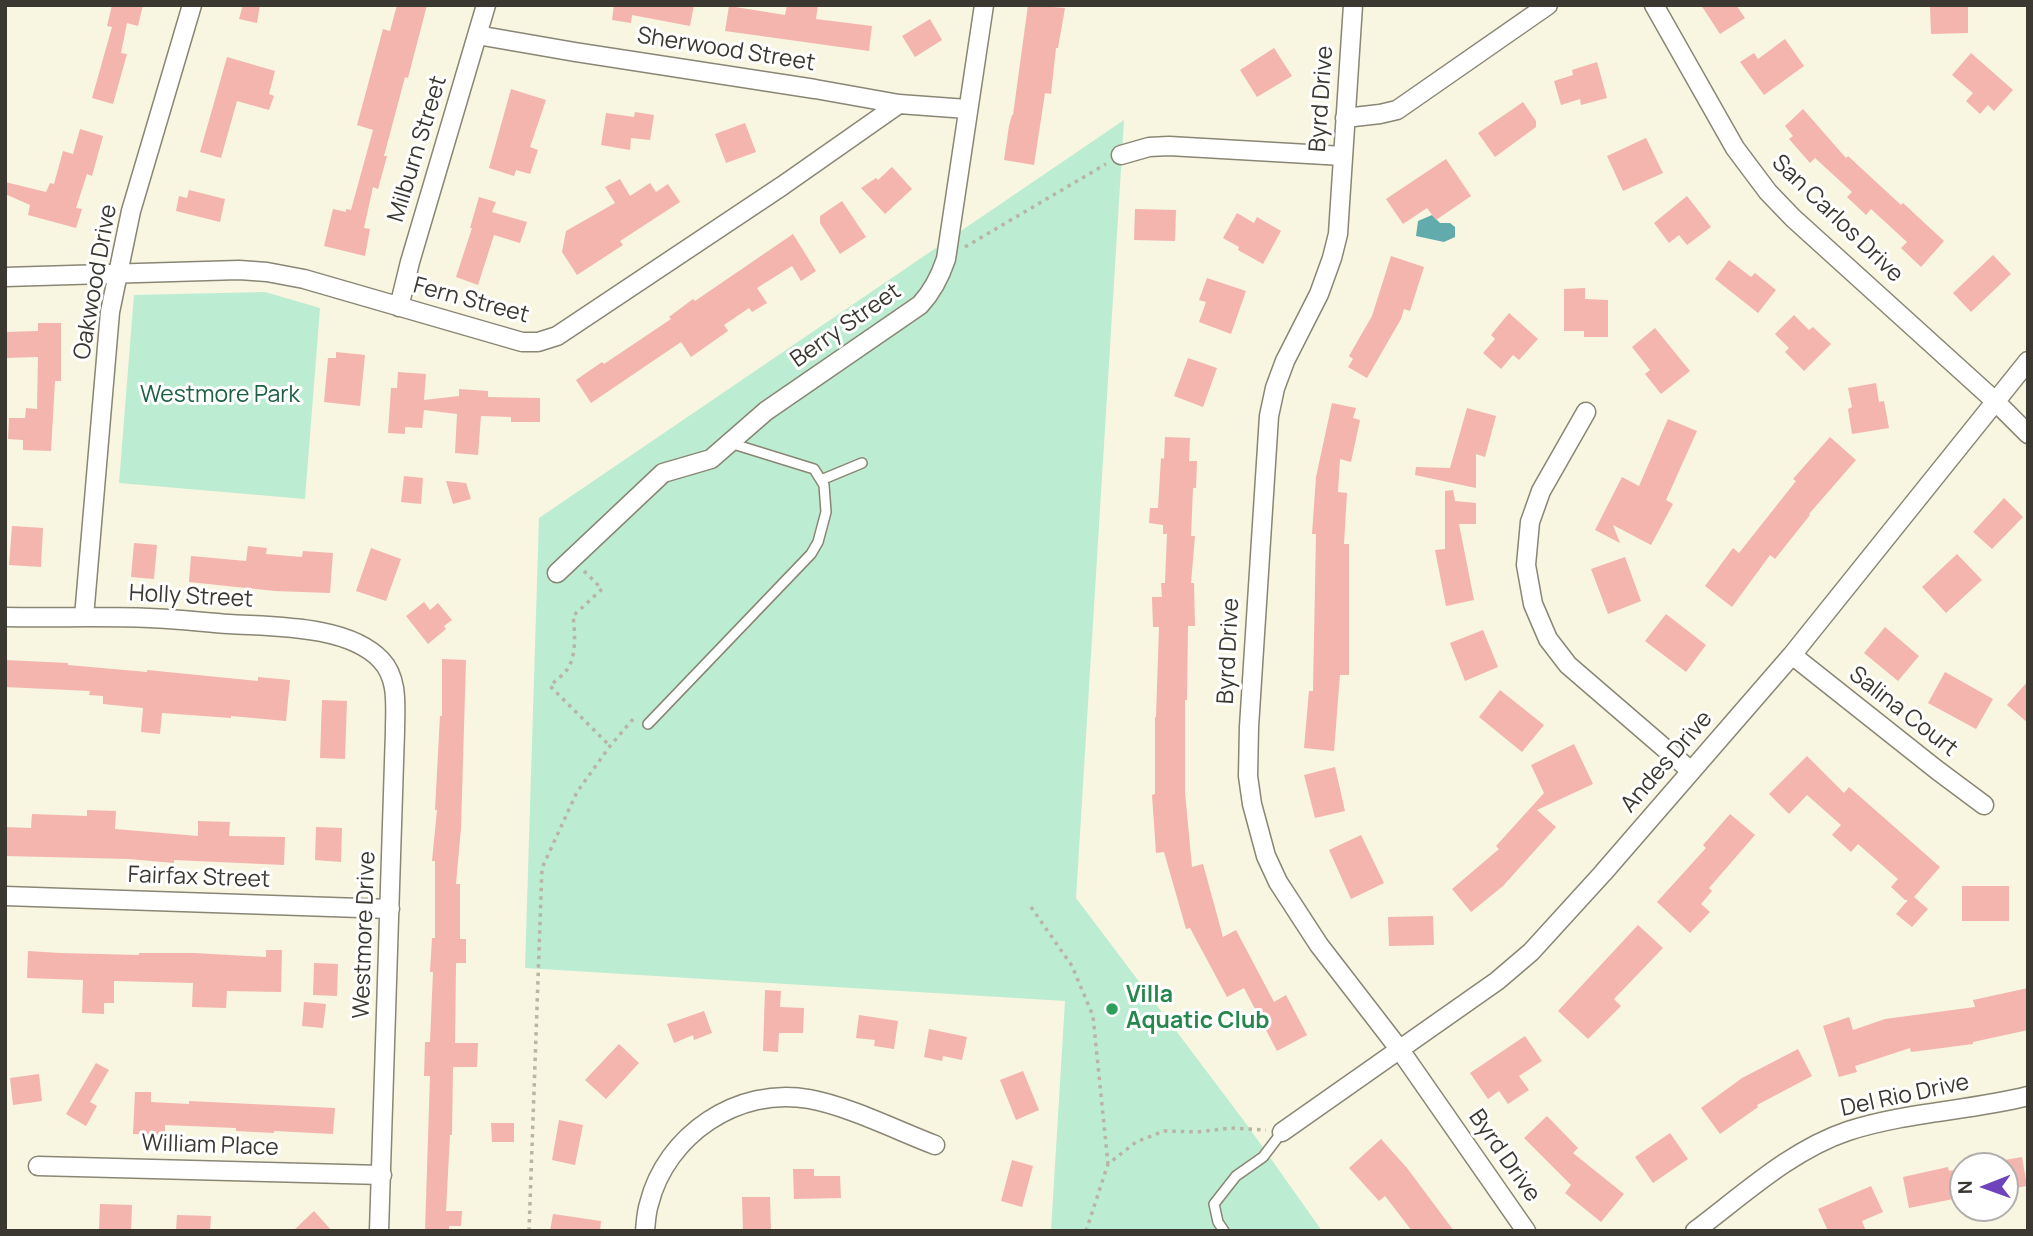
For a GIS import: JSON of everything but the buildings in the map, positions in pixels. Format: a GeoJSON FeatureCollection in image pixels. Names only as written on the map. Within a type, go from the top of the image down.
{"type":"FeatureCollection","features":[{"type":"Feature","properties":{"kind":"street","name":"Oakwood Drive"},"geometry":{"type":"LineString","coordinates":[[84,617],[107,337],[118,274],[131,211],[192,5]]}},
{"type":"Feature","properties":{"kind":"street","name":"Milburn Street"},"geometry":{"type":"LineString","coordinates":[[399,307],[486,5]]}},
{"type":"Feature","properties":{"kind":"street","name":"Berry Street"},"geometry":{"type":"LineString","coordinates":[[557,573],[663,473],[711,459],[766,411],[920,305],[931,292],[946,259],[984,5]]}},
{"type":"Feature","properties":{"kind":"street","name":"Byrd Drive"},"geometry":{"type":"LineString","coordinates":[[1353,5],[1338,234],[1319,294],[1284,361],[1269,416],[1248,776],[1258,832],[1278,882],[1319,945],[1400,1050],[1526,1231]]}},
{"type":"Feature","properties":{"kind":"street"},"geometry":{"type":"LineString","coordinates":[[1345,118],[1397,110],[1548,5]]}},
{"type":"Feature","properties":{"kind":"street","name":"San Carlos Drive"},"geometry":{"type":"LineString","coordinates":[[1654,5],[1735,148],[1768,192],[2028,434]]}},
{"type":"Feature","properties":{"kind":"street","name":"Sherwood Street"},"geometry":{"type":"LineString","coordinates":[[477,35],[899,104],[968,109]]}},
{"type":"Feature","properties":{"kind":"street","name":"Fern Street"},"geometry":{"type":"LineString","coordinates":[[5,277],[239,270],[267,272],[304,279],[522,342],[538,342],[557,336],[782,186],[899,104]]}},
{"type":"Feature","properties":{"kind":"street"},"geometry":{"type":"LineString","coordinates":[[1121,155],[1149,147],[1169,146],[1343,156]]}},
{"type":"Feature","properties":{"kind":"street","name":"Andes Drive"},"geometry":{"type":"LineString","coordinates":[[1282,1132],[1497,981],[1531,952],[1792,655],[2028,361]]}},
{"type":"Feature","properties":{"kind":"street"},"geometry":{"type":"LineString","coordinates":[[1586,412],[1541,491],[1530,522],[1526,565],[1533,604],[1548,639],[1568,665],[1691,771]]}},
{"type":"Feature","properties":{"kind":"street","name":"Holly Street"},"geometry":{"type":"LineString","coordinates":[[5,617],[150,618],[300,629],[345,639],[370,650]]}},
{"type":"Feature","properties":{"kind":"street","name":"Westmore Drive"},"geometry":{"type":"LineString","coordinates":[[370,650],[388,671],[395,693],[379,1231]]}},
{"type":"Feature","properties":{"kind":"street","name":"Salina Court"},"geometry":{"type":"LineString","coordinates":[[1792,655],[1937,771],[1984,805]]}},
{"type":"Feature","properties":{"kind":"street","name":"Fairfax Street"},"geometry":{"type":"LineString","coordinates":[[5,896],[390,909]]}},
{"type":"Feature","properties":{"kind":"street","name":"Del Rio Drive"},"geometry":{"type":"LineString","coordinates":[[1695,1231],[1784,1164],[1825,1140],[1845,1132],[1907,1117],[2028,1096]]}},
{"type":"Feature","properties":{"kind":"street"},"geometry":{"type":"LineString","coordinates":[[645,1231],[648,1206],[663,1168],[695,1130],[738,1105],[759,1099],[806,1098],[829,1103],[935,1145]]}},
{"type":"Feature","properties":{"kind":"street","name":"William Place"},"geometry":{"type":"LineString","coordinates":[[37,1166],[382,1175]]}},
{"type":"Feature","properties":{"kind":"lane"},"geometry":{"type":"LineString","coordinates":[[648,724],[811,554],[818,542],[826,512],[824,485],[814,469],[730,443]]}},
{"type":"Feature","properties":{"kind":"lane"},"geometry":{"type":"LineString","coordinates":[[821,480],[862,463]]}},
{"type":"Feature","properties":{"kind":"lane"},"geometry":{"type":"LineString","coordinates":[[1224,1231],[1218,1222],[1214,1204],[1236,1176],[1263,1157],[1282,1132]]}},
{"type":"Feature","properties":{"kind":"path"},"geometry":{"type":"LineString","coordinates":[[946,259],[1121,155]]}},
{"type":"Feature","properties":{"kind":"path"},"geometry":{"type":"LineString","coordinates":[[572,559],[602,589],[573,616],[575,628],[571,662],[568,669],[550,686],[610,746]]}},
{"type":"Feature","properties":{"kind":"path"},"geometry":{"type":"LineString","coordinates":[[529,1231],[542,868],[577,792],[610,746],[636,716],[648,724]]}},
{"type":"Feature","properties":{"kind":"path"},"geometry":{"type":"LineString","coordinates":[[1031,907],[1072,966],[1093,1016],[1108,1164],[1086,1231]]}},
{"type":"Feature","properties":{"kind":"path"},"geometry":{"type":"LineString","coordinates":[[1108,1164],[1136,1142],[1164,1131],[1197,1132],[1231,1128],[1282,1132]]}},
{"type":"Feature","properties":{"kind":"green space"},"geometry":{"type":"Polygon","coordinates":[[[1124,120],[1076,898],[1247,1125],[1322,1231],[1051,1231],[1065,1001],[525,968],[539,518],[1124,120]]]}},
{"type":"Feature","properties":{"kind":"green space","name":"Westmore Park"},"geometry":{"type":"Polygon","coordinates":[[[265,292],[320,308],[305,499],[119,483],[134,295],[265,292]]]}},
{"type":"Feature","properties":{"kind":"water"},"geometry":{"type":"Polygon","coordinates":[[[1432,215],[1440,223],[1450,223],[1455,227],[1455,237],[1444,242],[1416,236],[1418,221],[1432,215]]]}},
{"type":"Feature","properties":{"kind":"place","name":"Villa Aquatic Club"},"geometry":{"type":"Point","coordinates":[1112,1009]}}]}
